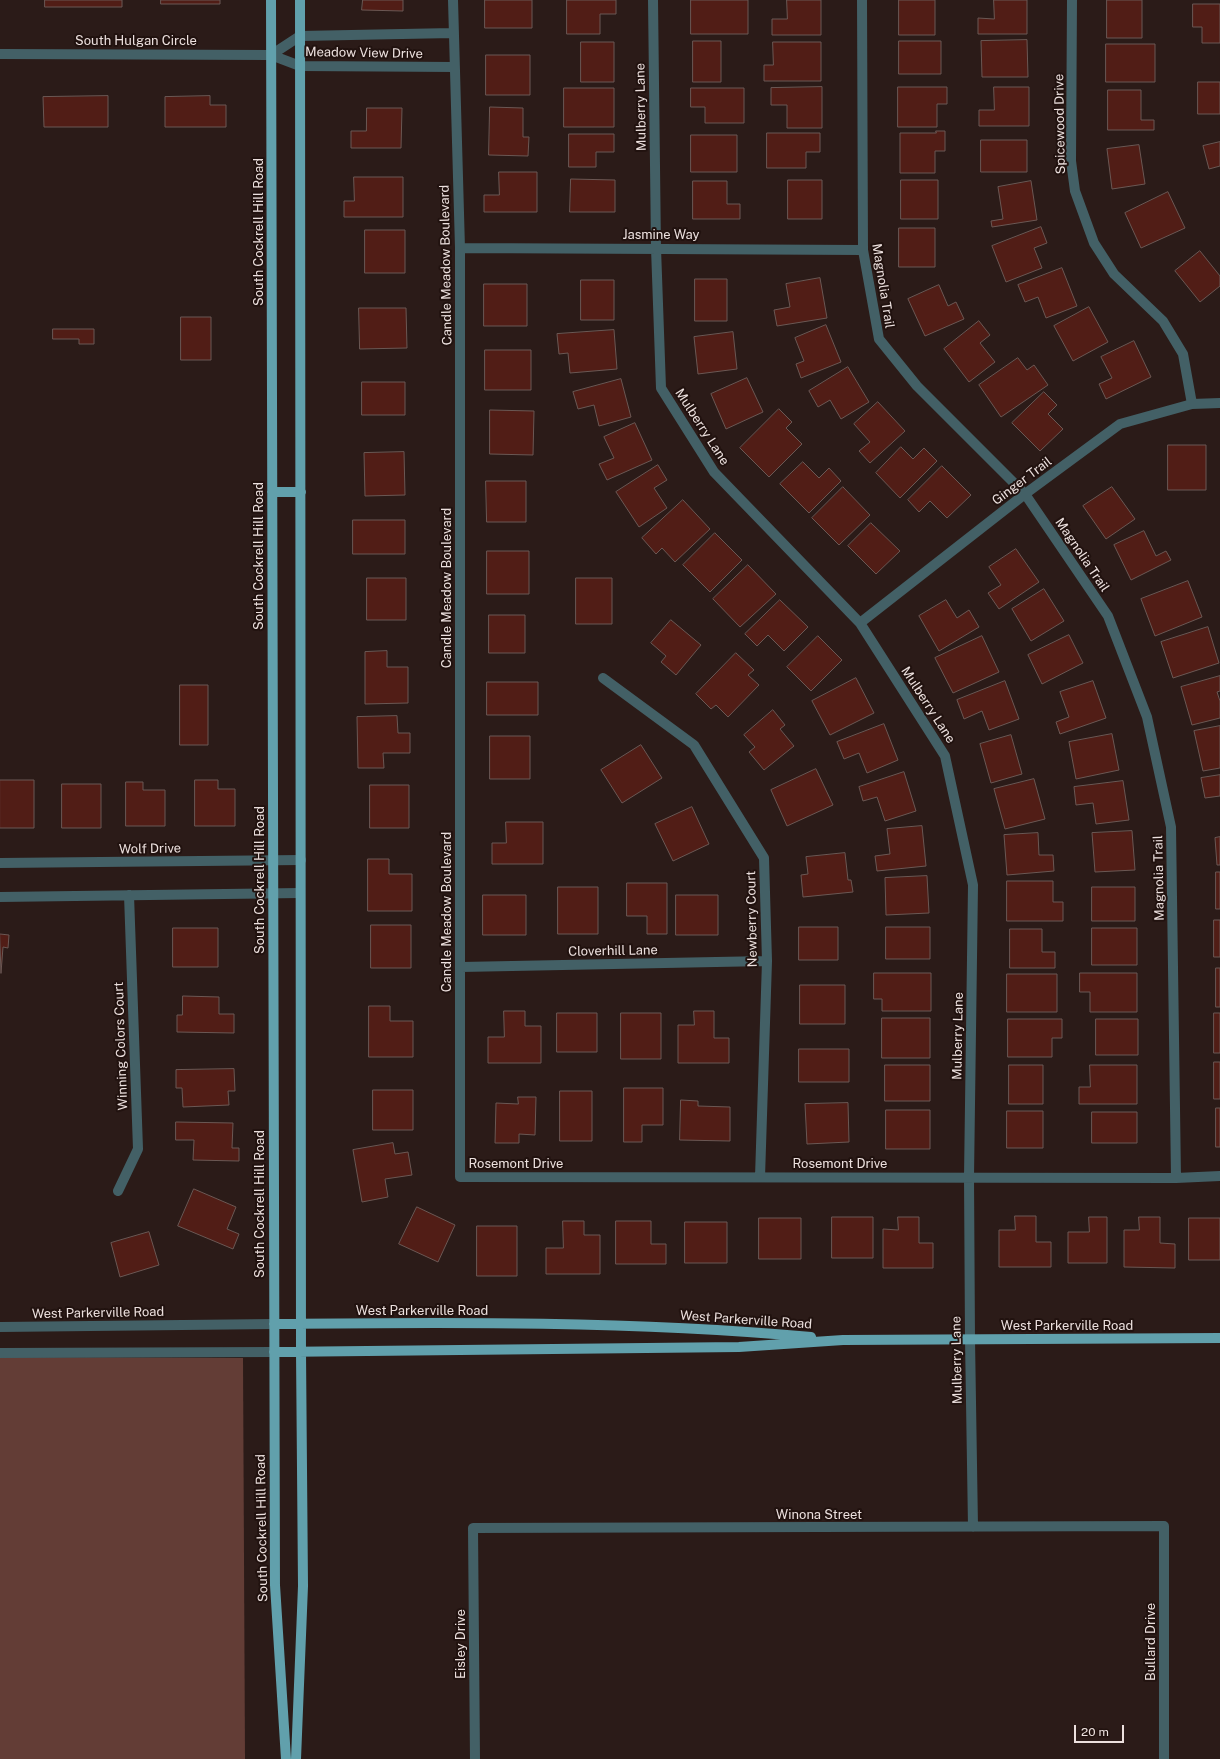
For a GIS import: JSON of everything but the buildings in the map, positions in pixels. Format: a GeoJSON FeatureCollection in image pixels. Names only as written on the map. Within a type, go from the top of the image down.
{"type":"FeatureCollection","features":[{"type":"Feature","properties":{"kind":"main road","name":"South Cockrell Hill Road"},"geometry":{"type":"LineString","coordinates":[[271,0],[272,893],[275,1585],[286,1759]]}},
{"type":"Feature","properties":{"kind":"main road"},"geometry":{"type":"LineString","coordinates":[[296,1759],[303,1586],[300,893],[300,0]]}},
{"type":"Feature","properties":{"kind":"main road"},"geometry":{"type":"LineString","coordinates":[[272,492],[301,492]]}},
{"type":"Feature","properties":{"kind":"main road","name":"West Parkerville Road"},"geometry":{"type":"LineString","coordinates":[[274,1324],[528,1324],[740,1331],[843,1340]]}},
{"type":"Feature","properties":{"kind":"main road","name":"West Parkerville Road"},"geometry":{"type":"LineString","coordinates":[[274,1352],[739,1347],[843,1340],[1220,1338]]}},
{"type":"Feature","properties":{"kind":"street","name":"Candle Meadow Boulevard"},"geometry":{"type":"LineString","coordinates":[[453,0],[460,248],[460,1177]]}},
{"type":"Feature","properties":{"kind":"street","name":"Mulberry Lane"},"geometry":{"type":"LineString","coordinates":[[653,0],[656,248],[661,388],[714,472],[860,623],[945,756],[973,885],[969,1177],[973,1527]]}},
{"type":"Feature","properties":{"kind":"street","name":"Magnolia Trail"},"geometry":{"type":"LineString","coordinates":[[862,0],[863,250],[879,339],[917,386],[1025,494],[1108,616],[1147,717],[1171,827],[1176,1178]]}},
{"type":"Feature","properties":{"kind":"street","name":"Spicewood Drive"},"geometry":{"type":"LineString","coordinates":[[1072,0],[1071,161],[1075,191],[1094,243],[1114,274],[1163,321],[1183,354],[1192,404]]}},
{"type":"Feature","properties":{"kind":"street","name":"Meadow View Drive"},"geometry":{"type":"LineString","coordinates":[[272,54],[300,36],[453,33]]}},
{"type":"Feature","properties":{"kind":"street","name":"South Hulgan Circle"},"geometry":{"type":"LineString","coordinates":[[0,54],[272,54]]}},
{"type":"Feature","properties":{"kind":"street","name":"Meadow View Drive"},"geometry":{"type":"LineString","coordinates":[[272,54],[300,66],[454,67]]}},
{"type":"Feature","properties":{"kind":"street","name":"Jasmine Way"},"geometry":{"type":"LineString","coordinates":[[460,248],[863,250]]}},
{"type":"Feature","properties":{"kind":"street","name":"Ginger Trail"},"geometry":{"type":"LineString","coordinates":[[860,623],[1025,494],[1120,424],[1192,404],[1220,402]]}},
{"type":"Feature","properties":{"kind":"street","name":"Newberry Court"},"geometry":{"type":"LineString","coordinates":[[603,678],[694,746],[764,858],[766,961],[760,1177]]}},
{"type":"Feature","properties":{"kind":"street","name":"Wolf Drive"},"geometry":{"type":"LineString","coordinates":[[0,863],[301,860]]}},
{"type":"Feature","properties":{"kind":"street"},"geometry":{"type":"LineString","coordinates":[[0,897],[300,893]]}},
{"type":"Feature","properties":{"kind":"street","name":"Winning Colors Court"},"geometry":{"type":"LineString","coordinates":[[118,1191],[138,1149],[129,896]]}},
{"type":"Feature","properties":{"kind":"street","name":"Cloverhill Lane"},"geometry":{"type":"LineString","coordinates":[[461,967],[766,961]]}},
{"type":"Feature","properties":{"kind":"street","name":"Rosemont Drive"},"geometry":{"type":"LineString","coordinates":[[460,1177],[1176,1178],[1220,1176]]}},
{"type":"Feature","properties":{"kind":"street","name":"West Parkerville Road"},"geometry":{"type":"LineString","coordinates":[[0,1327],[274,1324]]}},
{"type":"Feature","properties":{"kind":"street","name":"West Parkerville Road"},"geometry":{"type":"LineString","coordinates":[[0,1353],[274,1352]]}},
{"type":"Feature","properties":{"kind":"street","name":"Winona Street"},"geometry":{"type":"LineString","coordinates":[[473,1528],[1164,1526]]}},
{"type":"Feature","properties":{"kind":"street","name":"Bullard Drive"},"geometry":{"type":"LineString","coordinates":[[1164,1526],[1164,1759]]}},
{"type":"Feature","properties":{"kind":"street","name":"Eisley Drive"},"geometry":{"type":"LineString","coordinates":[[473,1528],[475,1759]]}},
{"type":"Feature","properties":{"kind":"shaded area"},"geometry":{"type":"Polygon","coordinates":[[[0,1357],[243,1358],[245,1759],[0,1759],[0,1357]]]}}]}
